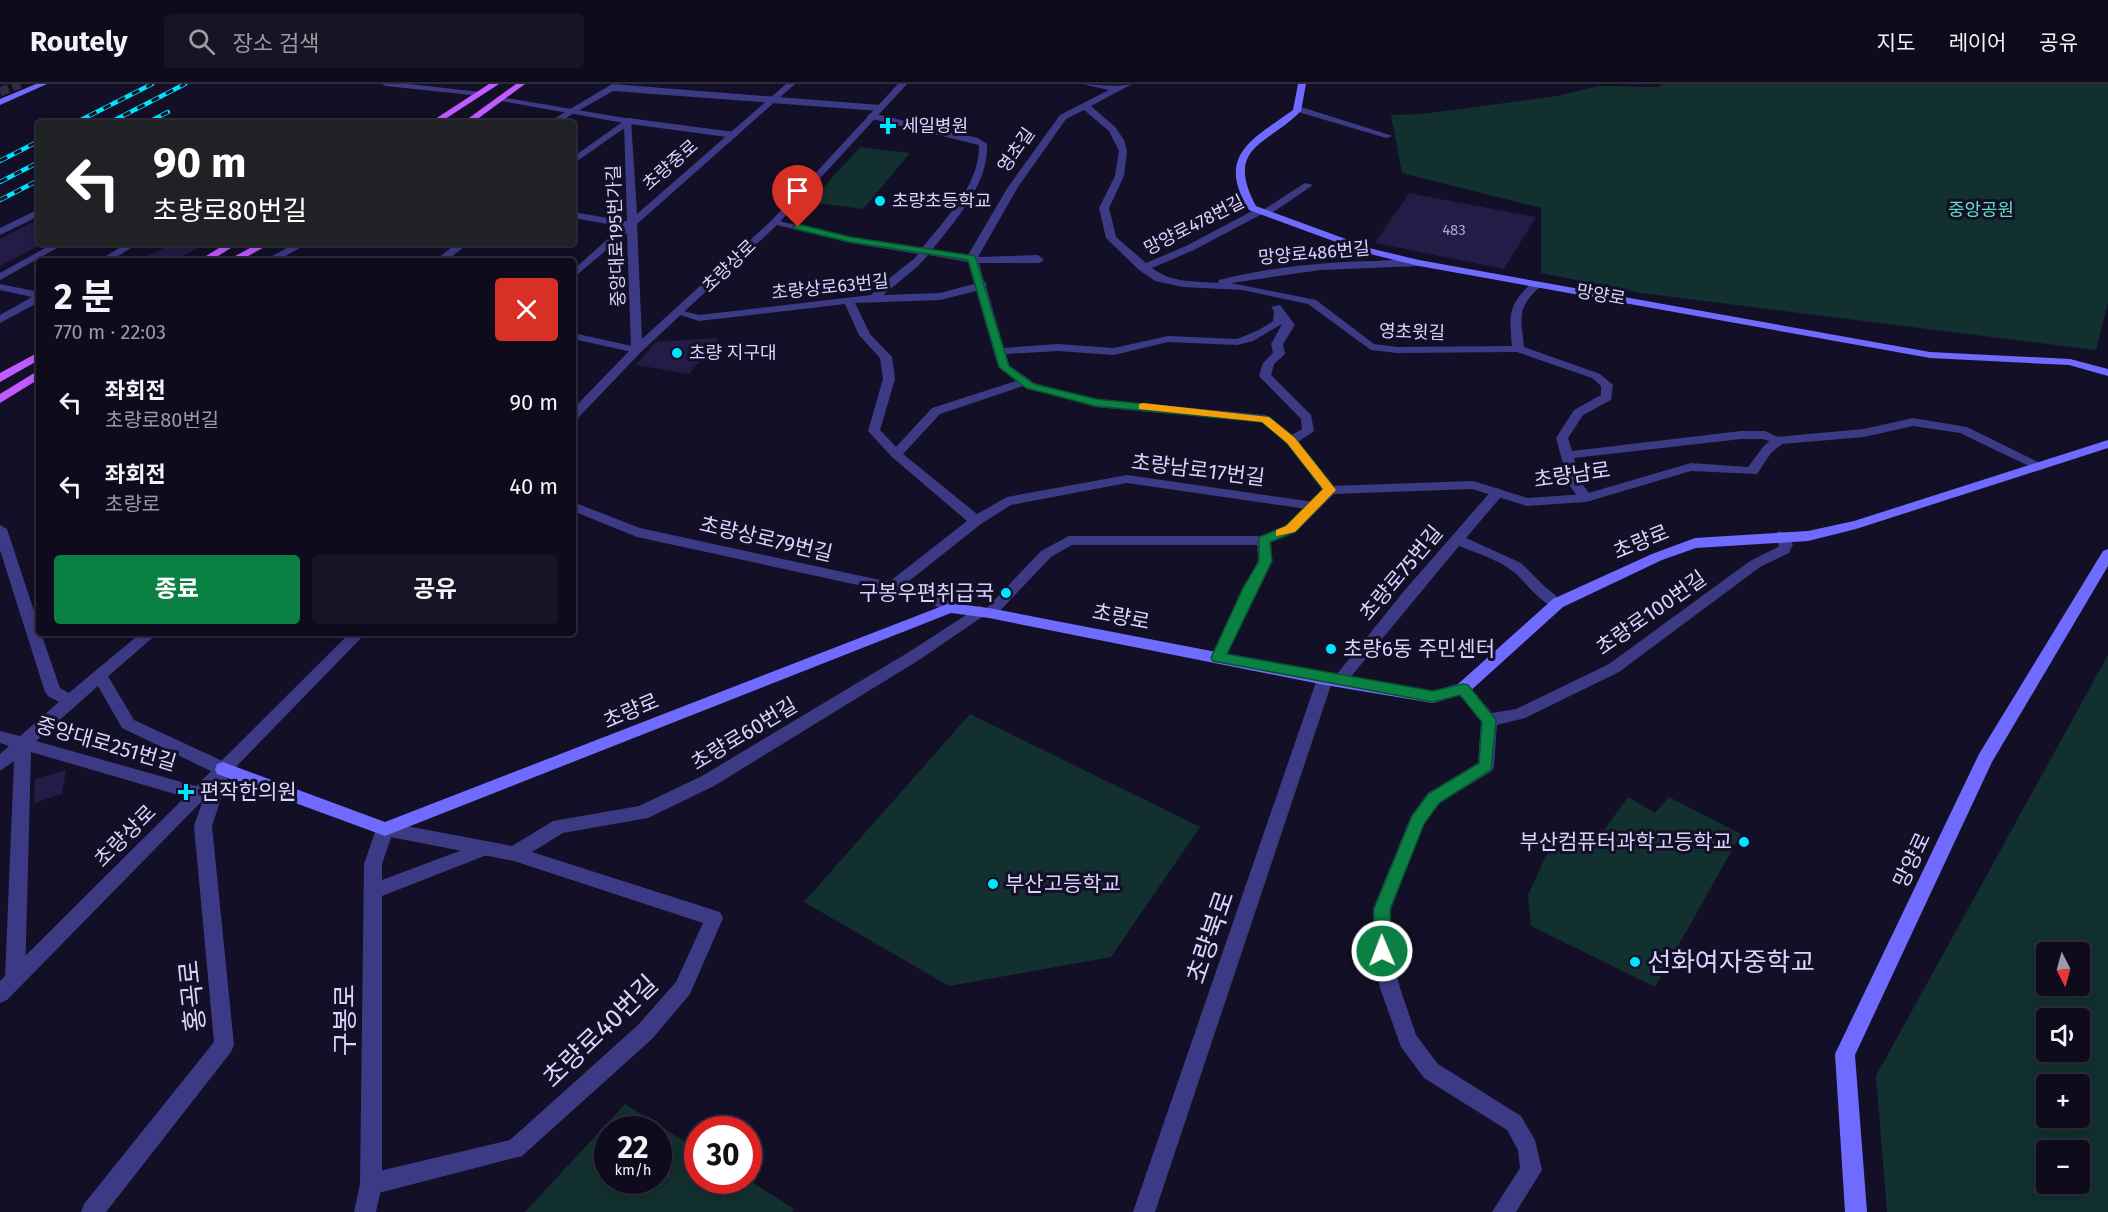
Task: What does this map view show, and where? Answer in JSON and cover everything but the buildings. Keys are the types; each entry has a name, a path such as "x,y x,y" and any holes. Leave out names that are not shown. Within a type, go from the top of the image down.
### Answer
{"main road":[{"path":"0,93 21,84"},
{"path":"0,101 28,84"},
{"path":"0,101 43,84"},
{"path":"438,120 495,84"},
{"path":"470,120 520,84"},
{"path":"1262,212 1252,208 1242,191 1240,165 1249,146 1298,109 1302,84"},
{"name":"망양로","path":"1262,212 1350,243 1419,263 1930,355 2070,362 2108,373"},
{"path":"208,258 229,246"},
{"path":"233,258 248,246"},
{"path":"235,258 261,246"},
{"path":"0,378 36,357"},
{"path":"0,399 36,378"},
{"name":"초량로","path":"385,829 950,608 985,612 1332,680 1433,697 1463,689 1558,603 1657,557 1695,543 1808,536 1856,525 2108,444"},
{"name":"망양로","path":"1856,1212 1845,1054 1985,759 2108,554"},
{"path":"223,769 385,829"}],"street":[{"path":"386,84 480,94"},
{"path":"664,92 674,84"},
{"name":"초량중로","path":"576,272 791,84"},
{"name":"초량상로","path":"576,413 638,350 774,223 903,84"},
{"path":"1086,84 1117,89"},
{"name":"영초길","path":"972,258 1042,143 1063,117 1128,84"},
{"path":"557,120 615,86 664,92 880,108"},
{"path":"500,100 571,113 734,135"},
{"name":"영초윗길","path":"1084,106 1119,136 1125,161 1117,186 1104,208 1111,238 1143,268 1159,279 1183,284 1213,284 1267,291 1312,302 1371,347 1397,350 1518,349 1596,376 1607,385 1607,397 1578,413 1562,438 1576,485 1586,498"},
{"path":"1298,109 1389,136"},
{"path":"872,116 983,144 985,151 976,182 909,271 880,290 875,298"},
{"path":"576,159 628,121"},
{"name":"중앙대로195번가길","path":"628,121 638,350"},
{"name":"망양로478번길","path":"1143,268 1190,248 1262,212 1308,185"},
{"path":"0,232 36,214"},
{"path":"576,216 631,225"},
{"path":"774,223 850,240 984,261 1038,258 1039,260"},
{"path":"1350,243 1361,253 1365,264"},
{"path":"0,277 56,246"},
{"path":"108,258 129,246"},
{"path":"274,258 298,246"},
{"path":"443,258 460,246"},
{"path":"972,258 982,284 1004,367 1025,382 1063,396 1095,403 1266,419 1291,441 1330,490 1291,529 1264,540 1069,541 1046,554 985,612"},
{"name":"망양로486번길","path":"1213,284 1262,272 1365,264 1419,263"},
{"name":"초량상로63번길","path":"679,313 699,318 849,300 956,294 982,284"},
{"path":"1518,349 1513,321 1516,307 1537,284"},
{"path":"0,288 36,295"},
{"path":"1267,291 1289,325 1277,344 1279,354 1269,363 1265,376 1307,418 1308,431 1291,441"},
{"path":"0,320 36,298"},
{"path":"849,300 865,335 886,357 889,379 874,431 896,454 976,521"},
{"path":"999,352 1040,347 1117,351 1162,339 1180,338 1221,344 1243,342 1264,333 1278,322 1279,311"},
{"path":"576,337 638,350"},
{"path":"896,454 936,411 1025,382"},
{"path":"1567,455 1741,435 1765,435 1779,440 1864,433 1913,422 1963,430 2038,465"},
{"name":"초량남로","path":"1330,490 1473,485 1527,502 1586,498 1691,467 1752,471 1767,450 1779,440"},
{"name":"초량남로17번길","path":"891,588 976,521 1007,501 1127,480 1314,506"},
{"name":"초량로75번길","path":"1332,680 1497,492"},
{"name":"초량상로79번길","path":"576,507 637,532 922,594 950,608"},
{"path":"0,529 53,692 71,701"},
{"name":"초량로100번길","path":"1489,720 1519,714 1614,668 1755,564 1784,550 1786,544 1779,536"},
{"path":"1457,539 1516,566 1539,590 1558,603"},
{"path":"1218,658 1265,561 1264,540"},
{"name":"초량로60번길","path":"514,854 559,826 642,813 708,781 985,612"},
{"path":"0,764 146,636"},
{"name":"초량상로","path":"0,994 356,636"},
{"path":"100,675 128,724 223,769"},
{"name":"초량북로","path":"1144,1212 1332,680"},
{"path":"1463,689 1489,720 1486,766 1434,798 1417,821 1382,909 1382,951 1390,988 1408,1040 1431,1071 1514,1123 1528,1147 1531,1170 1503,1212"},
{"name":"중앙대로251번길","path":"0,737 199,794"},
{"path":"15,980 24,744"},
{"name":"홍곡로","path":"92,1212 224,1045 203,826 223,769"},
{"name":"초량로40번길","path":"371,1184 515,1149 645,1032 683,988 714,918 514,854 385,829"},
{"name":"구봉로","path":"365,1212 371,1184 373,864 385,829"},
{"path":"373,891 486,848"}],"green space":[{"name":"중앙공원","path":"1663,84 2108,84 2108,303 2096,350 1641,293 1541,273 1541,208 1402,173 1391,115 1422,114 1557,96 1598,86 1658,87"},
{"path":"860,147 910,153 863,209 810,202"},
{"path":"2108,655 2108,1212 1887,1212 1876,1076"},
{"path":"970,714 1200,827 1111,957 949,986 804,902"},
{"path":"1628,797 1655,813 1669,797 1741,834 1655,987 1531,926 1528,895 1547,854 1597,840"},
{"path":"625,1104 644,1116 614,1116"},
{"path":"672,1133 684,1141 684,1194 762,1194 762,1188 794,1209 792,1212 525,1212 594,1137 594,1194 672,1194"}],"tunnel":[{"path":"0,92 20,84"}],"railway":[{"path":"81,120 152,84"},
{"path":"115,120 185,84"},
{"path":"153,120 168,112"},
{"path":"0,161 36,143"},
{"path":"0,182 36,164"},
{"path":"0,200 36,182"}],"slow traffic":[{"path":"1143,407 1266,419 1291,441 1330,490 1291,529 1280,533"}],"place":[{"name":"세일병원","path":"888,126"},
{"name":"초량초등학교","path":"880,201"},
{"name":"초량 지구대","path":"677,353"},
{"name":"구봉우편취급국","path":"1006,593"},
{"name":"초량6동 주민센터","path":"1331,649"},
{"name":"편작한의원","path":"186,792"},
{"name":"부산컴퓨터과학고등학교","path":"1744,842"},
{"name":"부산고등학교","path":"993,884"},
{"name":"선화여자중학교","path":"1635,962"}],"route":[{"path":"798,227 850,240 972,258 982,284 1004,367 1030,386 1095,403 1266,419 1291,441 1330,490 1291,529 1264,540 1265,561 1218,658 1394,692 1433,697 1463,689 1489,720 1486,766 1434,798 1417,821 1382,909 1382,951"}]}
